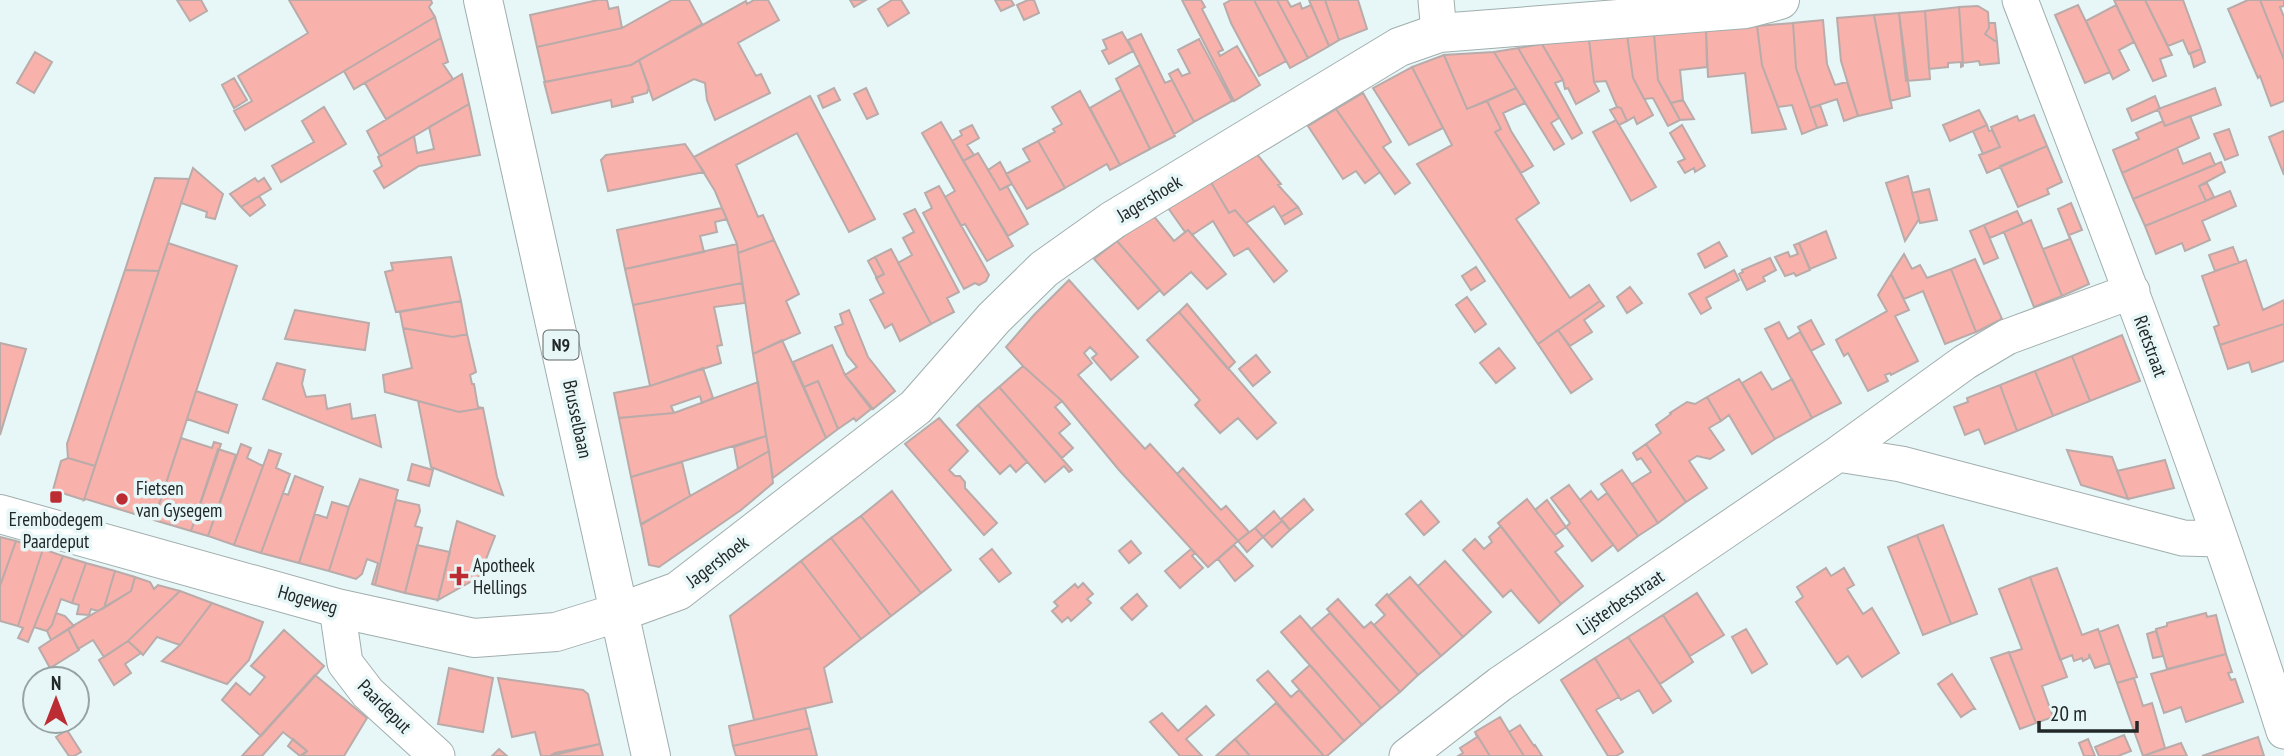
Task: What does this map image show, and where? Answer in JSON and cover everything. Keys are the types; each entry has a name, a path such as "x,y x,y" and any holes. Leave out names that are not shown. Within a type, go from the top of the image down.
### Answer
{"street":[{"name":"Brusselbaan","path":"483,0 652,756"},
{"name":"Jagershoek","path":"620,612 678,591 916,407 994,318 1053,262 1113,220 1399,47 1438,16 1746,9 1780,0"},
{"name":"Rietstraat","path":"2020,0 2132,291 2278,694 2284,731"},
{"name":"Lijsterbesstraat","path":"1407,756 1500,684 1838,454 1965,362 2007,337 2132,291"},
{"path":"1838,454 1901,464 2183,538 2220,538"},
{"name":"Hogeweg","path":"0,514 337,608 474,638 556,632 620,612"},
{"name":"Paardeput","path":"337,608 345,663 368,693 437,756"}],"building":[{"path":"177,0 201,0 207,11 190,21"},
{"path":"289,0 431,0 429,7 435,17 245,130 234,111 252,101 238,76 308,33"},
{"path":"607,0 609,9 618,7 622,28 537,47 530,15"},
{"path":"672,0 689,0 702,24 631,65 545,82 537,47 622,28"},
{"path":"754,0 768,0 779,20 738,43 756,76 761,74 770,93 715,120 707,100 705,83 694,79 653,100 639,60 746,1 747,4"},
{"path":"850,0 866,0 854,7"},
{"path":"892,0 901,0 909,13 888,26 878,9"},
{"path":"995,0 1011,0 1014,5 1001,11"},
{"path":"1034,0 1039,13 1024,20 1017,5"},
{"path":"1182,0 1201,0 1205,7 1202,9 1223,50 1218,52 1220,56 1237,46 1260,85 1234,101"},
{"path":"1231,0 1254,0 1286,61 1259,76 1224,4"},
{"path":"1254,0 1277,0 1308,58 1290,68"},
{"path":"1277,0 1287,0 1291,7 1300,3 1302,9 1311,5 1329,46 1308,58"},
{"path":"1309,0 1325,0 1339,40 1329,46"},
{"path":"1325,0 1358,0 1367,29 1339,40"},
{"path":"2114,0 2145,0 2172,55 2160,59 2166,76 2153,81"},
{"path":"2145,0 2183,0 2201,49 2189,54 2183,40 2168,46"},
{"path":"2248,0 2260,0 2284,60 2284,101 2271,106 2260,76 2258,78 2228,9"},
{"path":"2260,0 2284,0 2284,6 2280,7 2284,17 2284,60"},
{"path":"2078,5 2110,72 2085,83 2055,15"},
{"path":"2116,5 2134,42 2119,50 2129,70 2113,79 2086,21"},
{"path":"1978,6 1988,12 1989,28 1985,34 1997,41 1999,63 1963,63 1959,7"},
{"path":"1959,7 1963,66 1961,67 1961,62 1948,63 1948,67 1929,69 1925,11"},
{"path":"1925,11 1930,79 1906,81 1899,13"},
{"path":"1899,13 1910,96 1890,101 1874,15"},
{"path":"1874,15 1892,108 1858,116 1841,61 1837,18"},
{"path":"435,17 441,38 354,89 344,71"},
{"path":"1823,20 1827,64 1835,85 1847,82 1858,116 1844,121 1837,99 1810,108 1796,68 1793,23"},
{"path":"1793,23 1796,68 1817,128 1802,134 1792,105 1778,107 1762,65 1757,26"},
{"path":"1989,23 1995,23 1997,41 1985,34"},
{"path":"1757,26 1762,65 1786,129 1752,133 1745,73 1708,77 1706,29"},
{"path":"1706,30 1707,67 1680,70 1683,100 1671,103 1658,80 1654,35"},
{"path":"1122,32 1133,51 1109,64 1102,51 1107,49 1103,40"},
{"path":"1654,33 1658,80 1680,120 1668,126 1653,98 1644,99 1633,78 1627,35"},
{"path":"1141,34 1165,83 1172,80 1194,122 1174,134 1128,40"},
{"path":"1627,35 1633,78 1653,115 1637,124 1634,117 1627,121 1621,108 1617,107 1606,81 1594,82 1589,40"},
{"path":"441,38 448,62 443,64 453,79 386,119 365,83"},
{"path":"1199,39 1232,101 1194,122 1169,74 1178,69 1182,76 1190,73 1178,50"},
{"path":"1589,39 1594,82 1599,91 1576,104 1568,88 1565,89 1563,80 1542,44"},
{"path":"1542,44 1563,80 1555,83 1582,133 1572,139 1518,48"},
{"path":"1518,48 1559,118 1551,123 1564,144 1554,150 1494,52"},
{"path":"2201,49 2205,62 2194,67 2190,53"},
{"path":"35,52 52,62 34,93 17,83"},
{"path":"1494,52 1516,88 1467,109 1444,55"},
{"path":"1444,55 1467,109 1487,101 1501,129 1495,132 1539,203 1516,219 1570,298 1589,285 1600,301 1538,344 1417,164 1452,145 1412,67"},
{"path":"639,60 649,87 647,93 632,97 633,102 612,107 611,100 552,113 544,82 631,65"},
{"path":"1140,65 1175,136 1150,149 1116,79"},
{"path":"1412,67 1443,128 1409,145 1373,88"},
{"path":"462,74 469,104 380,156 367,131"},
{"path":"234,78 247,100 234,108 222,85"},
{"path":"834,88 840,100 823,108 818,96"},
{"path":"866,88 878,114 867,119 854,94"},
{"path":"1516,88 1525,103 1503,113 1533,166 1521,173 1495,132 1501,129 1487,101"},
{"path":"2215,88 2221,105 2165,126 2158,109"},
{"path":"1121,90 1150,149 1120,165 1090,108"},
{"path":"1080,91 1120,165 1110,170 1107,164 1065,188 1038,141 1055,132 1053,129 1062,124 1052,107"},
{"path":"1363,93 1391,142 1383,147 1410,183 1395,194 1336,109"},
{"path":"810,96 875,219 849,232 797,133 736,165 758,217 763,215 774,240 738,253 737,244 715,191 694,157"},
{"path":"2155,96 2160,109 2132,121 2127,109"},
{"path":"1683,100 1694,119 1680,120 1671,103"},
{"path":"469,104 480,155 419,166 384,188 374,171 382,166 378,157 414,136 417,153 434,149 429,127"},
{"path":"1820,105 1827,125 1817,128 1810,108"},
{"path":"324,107 346,144 281,182 272,166 314,142 302,121"},
{"path":"1621,108 1627,121 1619,125 1610,110"},
{"path":"1336,109 1380,172 1365,183 1356,171 1343,179 1308,126"},
{"path":"1979,110 1987,125 1950,141 1943,125"},
{"path":"2034,115 2047,146 1987,173 1979,155 2000,147 1991,127 2017,116 2019,121"},
{"path":"2190,116 2199,138 2122,173 2113,150 2139,139 2136,133 2163,121 2165,126"},
{"path":"1616,120 1656,187 1631,201 1593,132"},
{"path":"941,122 1013,246 987,261 965,224 961,226 945,197 955,191 922,133"},
{"path":"972,125 979,138 967,145 974,155 963,161 952,141 962,135 960,131"},
{"path":"1682,125 1705,166 1695,172 1694,168 1685,173 1678,162 1685,159 1670,133"},
{"path":"1987,125 2000,147 1983,154 1973,131"},
{"path":"2229,129 2238,155 2225,160 2214,134"},
{"path":"2283,131 2284,133 2284,175 2269,137"},
{"path":"1038,141 1065,188 1027,209 1006,174 1030,161 1023,149"},
{"path":"685,144 704,172 608,191 601,160 606,155"},
{"path":"2047,146 2062,182 2047,189 2049,194 2018,207 2000,166"},
{"path":"2177,148 2183,164 2210,153 2215,165 2133,199 2122,173"},
{"path":"978,153 1000,190 1007,186 1028,224 1008,236 963,161"},
{"path":"1256,153 1281,184 1278,185 1298,207 1281,217 1274,206 1246,223 1235,210 1229,213 1209,179"},
{"path":"1000,162 1012,184 1000,190 988,170"},
{"path":"2221,162 2225,172 2199,186 2206,201 2145,226 2133,199"},
{"path":"193,168 223,194 215,219 206,217 207,212 181,203"},
{"path":"1908,176 1919,219 1905,241 1886,183"},
{"path":"155,178 189,179 159,271 125,270"},
{"path":"255,178 258,182 264,178 271,189 241,207 230,194"},
{"path":"1209,179 1229,213 1235,210 1287,271 1274,282 1248,248 1234,256 1213,221 1192,235 1188,230 1185,232 1166,205"},
{"path":"2207,183 2214,197 2206,201 2199,186"},
{"path":"939,186 989,275 986,281 979,285 975,283 964,289 923,213 932,208 925,193"},
{"path":"1929,189 1937,220 1920,223 1912,193"},
{"path":"2230,191 2236,206 2202,221 2210,240 2185,251 2182,243 2156,254 2145,226"},
{"path":"259,196 265,205 250,216 241,207"},
{"path":"2071,203 2082,230 2069,235 2089,284 2062,296 2043,249 2070,239 2058,209"},
{"path":"1298,207 1302,214 1285,224 1281,217"},
{"path":"722,208 727,219 715,222 717,232 700,236 704,252 625,269 617,230"},
{"path":"915,209 959,292 947,298 954,312 931,324 898,263 912,255 903,238 914,232 904,214"},
{"path":"2017,211 2023,224 1990,238 1984,225"},
{"path":"1152,214 1174,241 1188,230 1226,274 1207,289 1191,272 1164,295 1117,241"},
{"path":"2031,220 2062,296 2034,307 2004,232"},
{"path":"1984,225 1998,258 1984,264 1970,231"},
{"path":"1826,231 1836,258 1810,269 1799,243"},
{"path":"774,240 799,294 786,301 800,333 753,354 738,253"},
{"path":"1117,241 1160,290 1138,309 1094,259"},
{"path":"1719,242 1727,256 1705,268 1698,254"},
{"path":"168,243 237,266 154,520 84,500"},
{"path":"1799,243 1810,270 1796,276 1794,273 1785,276 1775,257 1788,252 1790,257 1798,254 1794,245"},
{"path":"737,244 742,283 633,305 625,269"},
{"path":"2233,247 2239,263 2215,271 2209,255"},
{"path":"891,249 931,324 900,341 892,324 885,328 870,300 884,293 876,278 884,274 875,257"},
{"path":"1904,254 1912,269 1920,265 1927,278 1951,269 1976,332 1945,344 1923,291 1904,299 1891,274"},
{"path":"451,257 461,301 396,312 385,272 393,270 391,263"},
{"path":"875,257 884,274 877,278 868,261"},
{"path":"1770,258 1776,270 1763,277 1765,281 1747,290 1739,274 1742,270"},
{"path":"1975,259 2002,319 1976,332 1951,269"},
{"path":"2246,260 2263,310 2284,300 2284,324 2220,345 2214,327 2219,325 2202,276"},
{"path":"1476,267 1485,281 1471,290 1462,276"},
{"path":"125,270 159,271 95,466 68,458 67,444"},
{"path":"1734,270 1739,280 1706,298 1711,308 1701,314 1689,294"},
{"path":"1891,274 1909,310 1895,316 1918,361 1891,375 1885,375 1888,381 1868,391 1848,353 1844,356 1836,340 1887,311 1878,295"},
{"path":"1069,280 1138,357 1111,380 1092,358 1097,354 1090,347 1084,353 1092,363 1078,375 1145,449 1150,444 1238,541 1208,567 1119,470 1062,401 1006,347"},
{"path":"742,283 745,303 714,307 722,345 717,346 721,363 650,386 633,305"},
{"path":"1630,287 1642,303 1627,313 1617,297"},
{"path":"1467,297 1486,324 1475,332 1456,305"},
{"path":"461,301 467,334 453,337 403,328 400,312"},
{"path":"1600,301 1604,306 1584,320 1592,332 1570,346 1558,330"},
{"path":"1187,304 1235,362 1228,369 1179,312"},
{"path":"295,310 369,323 365,350 285,339"},
{"path":"849,310 868,357 895,391 873,409 845,375 857,367 847,355 835,327 843,324 840,314"},
{"path":"1179,312 1276,423 1257,439 1238,418 1220,433 1195,405 1200,400 1147,340"},
{"path":"1811,320 1824,344 1811,351 1798,327"},
{"path":"1779,322 1788,339 1800,332 1841,403 1812,418 1765,329"},
{"path":"2284,324 2284,361 2252,372 2249,362 2228,369 2220,345"},
{"path":"403,328 453,337 467,334 476,372 470,375 478,407 483,408 459,412 385,392 383,375 412,368"},
{"path":"1558,330 1592,379 1571,393 1538,344"},
{"path":"2122,335 2140,381 2090,401 2072,356"},
{"path":"782,340 826,438 773,478 753,354"},
{"path":"0,343 26,349 0,435"},
{"path":"832,345 845,375 871,409 856,421 854,418 838,429 818,381 804,387 793,362"},
{"path":"1499,348 1515,368 1496,383 1480,363"},
{"path":"1256,355 1270,372 1253,386 1239,369"},
{"path":"2072,356 2090,401 2053,416 2035,371"},
{"path":"277,363 305,370 302,384 306,397 325,395 327,409 350,404 352,419 375,415 381,447 263,399"},
{"path":"1023,366 1062,401 1055,407 1070,424 1059,433 1073,448 1062,458 999,387"},
{"path":"703,368 713,398 702,403 700,396 671,406 674,413 619,418 614,393 650,386"},
{"path":"2035,371 2053,416 2017,431 2000,385"},
{"path":"1761,372 1772,390 1792,379 1812,418 1775,439 1742,383"},
{"path":"1739,379 1775,439 1752,454 1729,415 1721,421 1707,397"},
{"path":"818,381 838,429 826,438 804,387"},
{"path":"758,382 766,436 631,477 619,418 674,413"},
{"path":"2000,385 2017,431 1985,444 1979,429 1965,435 1954,407 1968,402 1967,398"},
{"path":"999,387 1072,470 1069,472 1064,466 1045,482 978,405"},
{"path":"196,391 237,405 228,433 187,419"},
{"path":"1707,397 1721,421 1709,428 1724,450 1710,459 1697,456 1689,461 1707,488 1686,502 1646,444 1661,433 1656,425 1670,413 1687,402 1695,404"},
{"path":"418,401 459,412 483,408 503,495 431,467"},
{"path":"978,405 1027,462 1016,472 1010,465 1000,474 957,425"},
{"path":"939,418 968,451 949,470 955,476 960,476 965,482 965,488 997,523 984,535 905,444"},
{"path":"766,436 769,451 738,469 734,447"},
{"path":"181,438 212,448 214,442 221,444 191,531 154,520"},
{"path":"241,444 251,448 247,458 263,466 234,545 208,536"},
{"path":"1646,444 1686,502 1658,523 1632,484 1651,472 1641,458 1637,460 1633,453"},
{"path":"218,449 236,455 208,536 191,531"},
{"path":"269,450 281,454 276,468 290,474 261,553 234,545"},
{"path":"2067,450 2112,457 2128,499 2081,485"},
{"path":"769,451 773,483 741,510 659,567 649,565 641,524"},
{"path":"68,458 95,466 84,500 53,490 61,461"},
{"path":"2165,460 2174,488 2128,499 2117,471"},
{"path":"682,462 690,496 641,525 631,477"},
{"path":"412,464 433,470 429,486 408,480"},
{"path":"1183,468 1221,510 1226,506 1249,532 1238,541 1177,474"},
{"path":"1622,470 1658,523 1638,536 1601,484"},
{"path":"295,476 323,487 299,563 261,553 283,493 288,495"},
{"path":"360,479 398,490 375,585 372,584 378,563 367,559 362,574 356,579 329,571"},
{"path":"1569,485 1613,545 1592,561 1566,527 1570,523 1551,498"},
{"path":"892,491 951,570 921,593 861,516"},
{"path":"1591,491 1598,500 1607,493 1638,536 1618,551 1580,500"},
{"path":"1304,499 1313,510 1290,530 1281,519"},
{"path":"1527,499 1563,546 1555,552 1583,586 1561,604 1498,523"},
{"path":"396,500 419,505 420,511 415,526 422,528 405,593 375,585"},
{"path":"1547,500 1566,527 1555,535 1535,510"},
{"path":"1421,501 1439,522 1424,535 1406,514"},
{"path":"332,502 349,507 329,571 299,563 315,514 327,518"},
{"path":"1274,511 1282,521 1263,537 1255,528"},
{"path":"861,516 921,593 891,616 831,538"},
{"path":"457,521 495,536 479,577 438,600"},
{"path":"1282,521 1290,530 1272,547 1263,537"},
{"path":"1943,525 1977,614 1951,624 1917,535"},
{"path":"1501,526 1561,604 1539,623 1511,590 1503,597 1463,550 1475,539 1484,549 1492,542 1489,537"},
{"path":"1255,528 1263,537 1247,552 1238,541"},
{"path":"1917,535 1951,624 1923,635 1888,547"},
{"path":"0,537 16,541 0,586"},
{"path":"831,538 891,616 861,639 801,561"},
{"path":"16,541 43,549 18,626 0,621 0,586"},
{"path":"1131,541 1141,553 1129,563 1119,551"},
{"path":"417,545 450,552 438,600 405,593"},
{"path":"1234,545 1253,566 1235,581 1218,559"},
{"path":"43,549 63,556 28,642 18,638 23,628 18,626"},
{"path":"992,549 1011,573 999,582 980,559"},
{"path":"1191,549 1195,553 1192,556 1203,568 1180,588 1165,571"},
{"path":"63,556 86,563 72,603 61,599 52,625 47,631 34,627"},
{"path":"801,561 861,639 824,668 832,702 754,720 730,616"},
{"path":"1445,561 1491,612 1463,637 1418,586"},
{"path":"86,563 115,571 104,608 98,611 91,609 89,615 77,614 79,605 72,603"},
{"path":"1826,568 1831,576 1844,568 1854,585 1847,589 1863,614 1872,608 1899,653 1862,677 1848,656 1837,664 1796,602 1803,597 1797,587"},
{"path":"2057,568 2082,635 2098,629 2110,663 2095,668 2089,654 2089,658 2083,661 2082,658 2074,661 2072,655 2060,660 2030,577"},
{"path":"115,571 135,577 131,591 104,608"},
{"path":"135,577 150,582 154,589 158,585 180,591 128,641 104,657 93,640 78,649 68,629 131,591"},
{"path":"1410,577 1463,637 1441,656 1388,596"},
{"path":"2030,577 2067,677 2042,686 2053,717 2036,723 2009,653 2022,649 1999,589"},
{"path":"1083,583 1093,594 1087,599 1091,603 1071,621 1068,617 1062,622 1052,611 1058,606 1054,602 1075,584 1078,588"},
{"path":"180,591 212,603 180,645 157,637 143,655 128,641"},
{"path":"1697,593 1724,635 1690,656 1663,615"},
{"path":"1137,594 1147,606 1132,620 1121,608"},
{"path":"1387,594 1441,656 1418,675 1374,625 1385,615 1376,605"},
{"path":"1338,599 1364,628 1371,622 1418,675 1400,692 1327,609"},
{"path":"212,603 263,622 249,660 227,684 162,661 180,645"},
{"path":"56,613 65,616 74,626 51,640 47,631"},
{"path":"1330,613 1400,692 1381,708 1311,629"},
{"path":"2206,613 2207,617 2216,615 2226,654 2167,669 2156,629 2167,626 2167,623"},
{"path":"1663,615 1693,662 1660,684 1628,637"},
{"path":"1300,616 1381,708 1362,725 1281,632"},
{"path":"2118,625 2137,677 2117,683 2099,632"},
{"path":"68,629 79,650 55,665 48,665 39,648"},
{"path":"1746,629 1767,664 1752,673 1732,637"},
{"path":"284,630 324,666 261,736 222,700 236,683 250,695 265,677 251,666"},
{"path":"2156,631 2163,656 2153,658 2147,634"},
{"path":"1628,637 1671,701 1653,713 1639,690 1621,700 1595,658"},
{"path":"128,641 141,653 125,664 131,673 114,685 99,660"},
{"path":"2009,652 2036,723 2020,729 1991,658"},
{"path":"2226,654 2232,672 2228,673 2231,680 2235,679 2243,702 2186,722 2181,707 2164,713 2151,674"},
{"path":"1595,658 1619,697 1596,710 1623,752 1616,756 1608,756 1561,680"},
{"path":"1310,665 1362,725 1344,741 1292,681"},
{"path":"449,668 493,678 483,732 438,724"},
{"path":"1268,671 1291,697 1299,690 1344,741 1327,756 1324,756 1257,680"},
{"path":"1952,674 1975,709 1961,717 1938,684"},
{"path":"315,675 367,718 344,756 302,756 307,751 283,732 262,756 242,756"},
{"path":"498,678 583,690 588,694 600,744 541,756 535,732 512,737"},
{"path":"2134,678 2143,706 2152,703 2165,748 2143,756 2117,683"},
{"path":"1276,703 1324,756 1250,756 1235,739"},
{"path":"1206,706 1214,715 1186,739 1202,756 1180,756 1150,722 1162,713 1178,731"},
{"path":"805,708 810,728 733,746 729,726"},
{"path":"1500,717 1524,756 1490,756 1475,732"},
{"path":"1520,725 1542,756 1524,756 1509,732"},
{"path":"810,728 817,756 736,756 733,746"},
{"path":"1475,732 1490,756 1458,756 1463,753 1460,748 1477,737"},
{"path":"70,735 81,752 69,756 56,737"},
{"path":"2124,735 2131,751 2118,756 2099,756 2095,747"},
{"path":"2258,737 2264,756 2202,756"},
{"path":"293,739 307,751 300,756 288,746"},
{"path":"1235,739 1250,756 1216,756"},
{"path":"2088,739 2095,756 2084,756 2079,743"},
{"path":"2181,743 2187,756 2143,756"},
{"path":"600,744 603,756 550,756 555,753"},
{"path":"499,749 507,756 492,756"}],"place":[{"name":"Erembodegem Paardeput","path":"56,497"},
{"name":"Fietsen van Gysegem","path":"122,499"},
{"name":"Apotheek Hellings","path":"459,576"}]}
